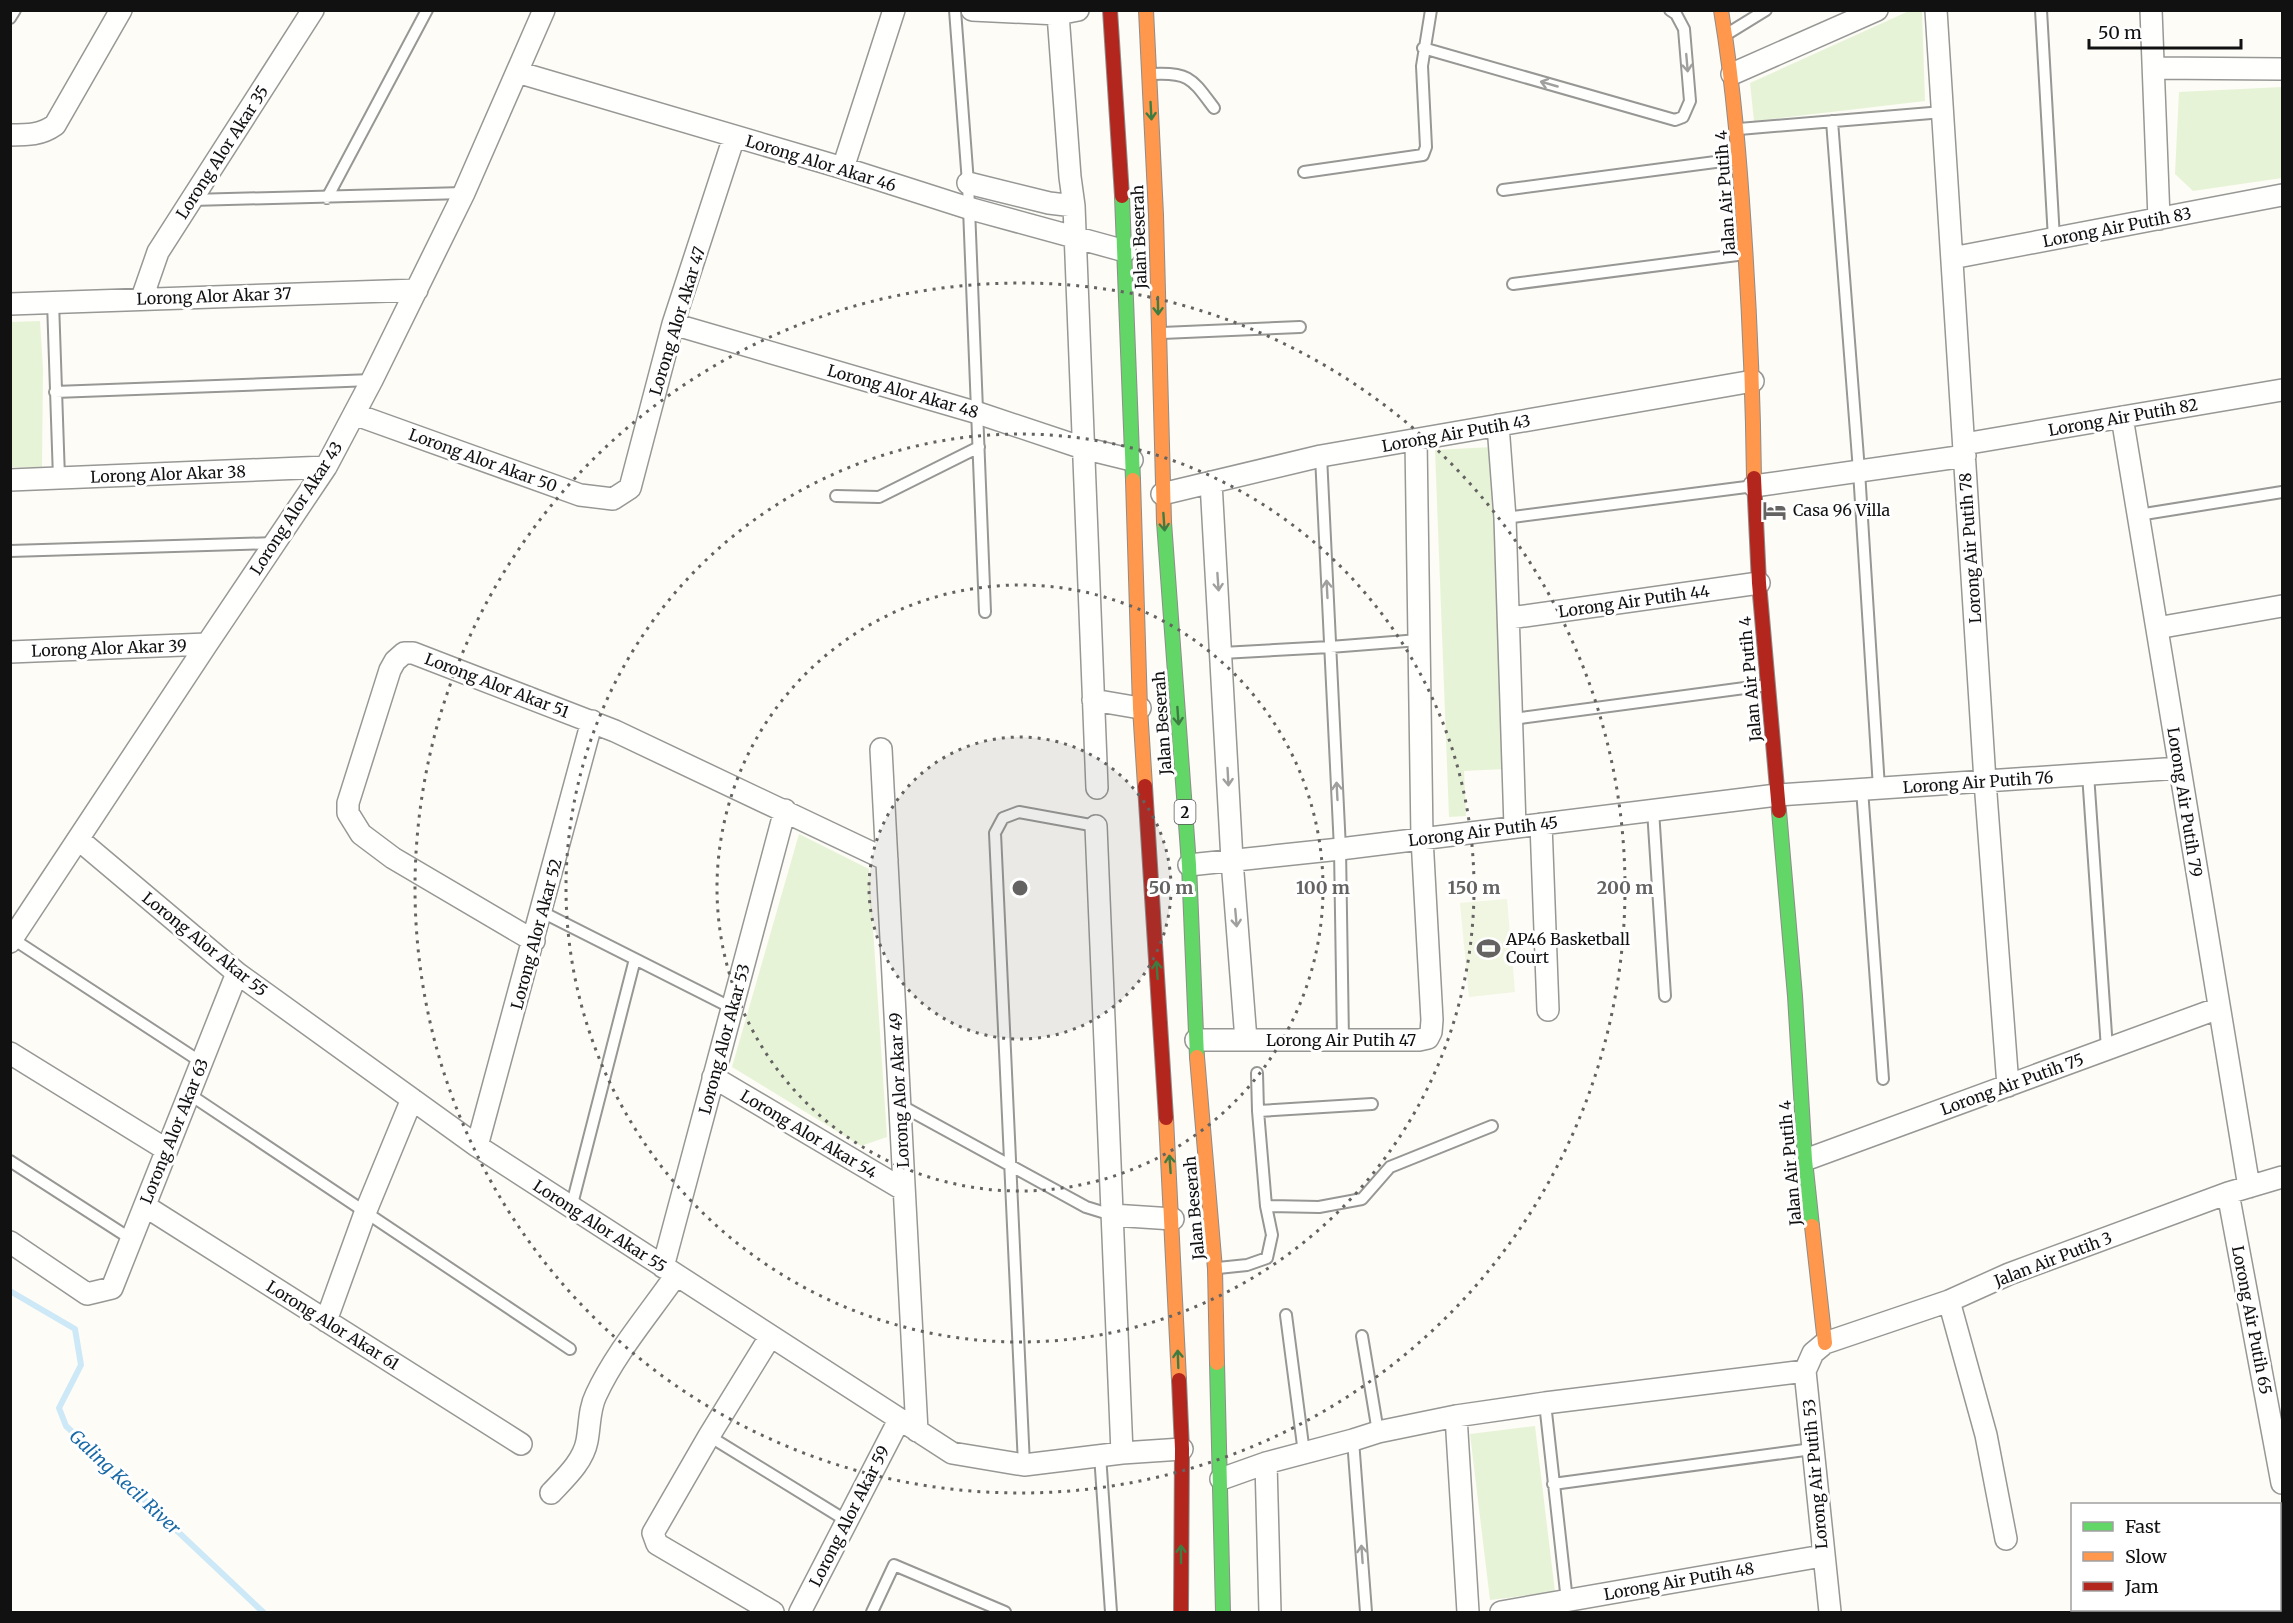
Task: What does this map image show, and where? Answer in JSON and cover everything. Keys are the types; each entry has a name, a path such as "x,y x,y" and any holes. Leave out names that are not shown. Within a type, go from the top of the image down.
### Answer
{"main road":[{"name":"Jalan Beserah","path":"1110,10 1125,251 1140,708 1173,1219 1182,1449 1181,1612"},
{"name":"Jalan Beserah","path":"1146,10 1156,215 1162,494 1189,865 1196,1040 1215,1269 1223,1612"},
{"name":"Jalan Air Putih 4","path":"1722,18 1732,74 1738,129 1753,381 1754,486 1759,584 1795,996 1804,1160 1825,1343"}],"street":[{"path":"10,135 45,132 55,125 121,10"},
{"name":"Lorong Alor Akar 35","path":"142,298 158,252 313,10"},
{"name":"Lorong Alor Akar 43","path":"12,941 18,917 78,839 326,467 372,380 464,192 544,10"},
{"path":"843,168 894,10"},
{"path":"972,10 1068,12 1070,177 1076,237 1097,788"},
{"path":"1732,74 1877,10"},
{"name":"Lorong Air Putih 78","path":"1936,10 1985,781 2008,1086"},
{"path":"2151,10 2159,219"},
{"path":"2155,68 2283,69"},
{"name":"Lorong Alor Akar 46","path":"517,72 843,168 968,208 1125,251"},
{"name":"Lorong Alor Akar 47","path":"613,499 630,488 673,324 734,137"},
{"path":"968,183 1049,203 1074,206"},
{"name":"Lorong Air Putih 83","path":"1952,258 2283,195"},
{"name":"Lorong Alor Akar 37","path":"10,304 417,290"},
{"name":"Lorong Alor Akar 48","path":"673,324 978,413 1083,448 1131,460"},
{"name":"Lorong Air Putih 43","path":"1162,494 1320,456 1753,381"},
{"name":"Lorong Air Putih 82","path":"1754,486 1859,471 2122,417 2283,390"},
{"name":"Lorong Alor Akar 50","path":"354,414 580,495 613,499"},
{"name":"Lorong Air Putih 79","path":"2122,417 2249,1187"},
{"path":"1498,425 1506,518 1515,827"},
{"path":"1416,440 1422,838"},
{"name":"Lorong Alor Akar 38","path":"10,480 326,467"},
{"path":"1211,482 1232,860 1246,1040"},
{"name":"Lorong Air Putih 44","path":"1510,618 1759,584"},
{"path":"2157,627 2283,606"},
{"name":"Lorong Alor Akar 39","path":"10,652 207,644"},
{"name":"Lorong Alor Akar 51","path":"534,941 393,858 361,834 348,813 348,803 390,670 395,661 404,653 413,653 592,721 887,860"},
{"path":"1093,700 1140,708"},
{"name":"Lorong Alor Akar 52","path":"477,1146 592,721"},
{"name":"Lorong Alor Akar 49","path":"881,749 917,1431"},
{"name":"Lorong Air Putih 76","path":"1777,795 2180,768"},
{"name":"Lorong Air Putih 45","path":"1189,865 1340,849 1777,795"},
{"name":"Lorong Alor Akar 53","path":"669,1271 713,1077 785,810"},
{"path":"1541,824 1548,1010"},
{"path":"1096,826 1122,1453"},
{"name":"Lorong Air Putih 47","path":"1196,1040 1419,1040 1428,1038 1432,1020 1422,838"},
{"name":"Lorong Alor Akar 55","path":"78,839 237,973 477,1146 952,1453 1024,1465 1100,1455 1182,1449"},
{"name":"Lorong Alor Akar 63","path":"10,1242 87,1294 112,1288 237,973"},
{"name":"Lorong Air Putih 75","path":"1804,1160 2219,1008"},
{"path":"10,1053 166,1150"},
{"name":"Lorong Alor Akar 54","path":"713,1077 904,1190"},
{"path":"326,1321 365,1213 412,1099"},
{"name":"Jalan Air Putih 3","path":"1825,1343 1949,1301 2009,1274 2228,1193 2283,1177"},
{"name":"Lorong Air Putih 65","path":"2228,1193 2283,1483"},
{"name":"Lorong Alor Akar 61","path":"145,1206 521,1444"},
{"path":"1112,1215 1173,1219"},
{"path":"551,1493 572,1470 582,1453 587,1442 595,1397 669,1271"},
{"path":"1949,1301 1986,1435 2006,1539"},
{"path":"770,1337 653,1533 657,1544 773,1612"},
{"path":"1221,1479 1266,1463 1378,1432 1456,1416 1805,1371 1813,1353 1825,1343"},
{"name":"Lorong Air Putih 53","path":"1805,1371 1822,1556 1830,1612"},
{"path":"1456,1416 1468,1612"},
{"name":"Lorong Alor Akar 59","path":"800,1612 899,1420"},
{"path":"1266,1463 1270,1612"},
{"name":"Lorong Air Putih 48","path":"1501,1612 1822,1556"}],"lane":[{"path":"10,18 15,10"},
{"path":"327,198 428,10"},
{"path":"955,10 968,183 985,612"},
{"path":"1304,172 1422,155 1426,147 1423,48 1431,10"},
{"path":"1423,48 1675,120 1683,117 1690,101 1684,29 1677,14 1670,10"},
{"path":"1722,18 1766,10"},
{"path":"2041,10 2054,239"},
{"path":"1149,74 1175,73 1194,82 1214,108"},
{"path":"1738,129 1943,112"},
{"path":"1832,121 1859,471 1883,1079"},
{"path":"1503,189 1740,159"},
{"path":"191,200 327,198 464,192"},
{"path":"1513,284 1746,254"},
{"path":"53,302 59,478"},
{"path":"1158,333 1300,327"},
{"path":"55,392 372,380"},
{"path":"836,496 879,497 980,447"},
{"path":"1320,456 1340,849 1343,1040"},
{"path":"1506,518 1754,486"},
{"path":"2138,515 2283,492"},
{"path":"10,551 275,543"},
{"path":"1222,653 1419,640"},
{"path":"1513,719 1767,685"},
{"path":"2088,774 2107,1049"},
{"path":"1653,810 1665,996"},
{"path":"1024,1465 995,833 1003,818 1019,813 1096,826"},
{"path":"542,912 732,1008"},
{"path":"12,941 201,1062"},
{"path":"571,1208 635,959"},
{"path":"1215,1269 1247,1265 1267,1258 1272,1235 1266,1206 1257,1073"},
{"path":"189,1094 570,1349"},
{"path":"1258,1111 1372,1104"},
{"path":"900,1105 1086,1207 1112,1215"},
{"path":"1266,1206 1319,1207 1362,1199 1390,1167 1492,1126"},
{"path":"10,1161 131,1239"},
{"path":"1286,1316 1304,1453"},
{"path":"1362,1336 1378,1432"},
{"path":"1545,1403 1567,1601"},
{"path":"709,1436 847,1521"},
{"path":"1353,1440 1366,1612"},
{"path":"1553,1484 1812,1449"},
{"path":"1100,1455 1111,1612"},
{"path":"872,1612 894,1564 1005,1612"}],"green space":[{"path":"1909,11 1922,11 1925,101 1754,121 1750,83"},
{"path":"2282,87 2282,178 2193,191 2175,174 2179,92"},
{"path":"40,321 43,369 42,467 11,467 11,322"},
{"path":"1492,447 1505,769 1464,771 1466,816 1449,817 1435,450"},
{"path":"799,834 869,869 887,1137 861,1146 732,1067"},
{"name":"AP46 Basketball Court","path":"1507,899 1515,992 1469,997 1460,903"},
{"path":"1535,1426 1555,1592 1490,1600 1470,1434"},
{"path":"2281,1603 2282,1612 2081,1612 2281,1611"}],"waterway":[{"name":"Galing Kecil River","path":"10,1291 75,1329 81,1365 59,1408 66,1426 263,1612"}],"traffic: fast":[{"path":"1122,196 1133,480"},
{"path":"1164,522 1189,865 1197,1057"},
{"path":"1779,811 1812,1226"},
{"path":"1217,1363 1223,1612"}],"traffic: slow":[{"path":"1146,10 1156,215 1164,522"},
{"path":"1721,10 1739,157 1751,362 1754,478"},
{"path":"1133,480 1140,708 1145,786"},
{"path":"1197,1057 1215,1269 1217,1363"},
{"path":"1166,1118 1179,1380"},
{"path":"1812,1226 1825,1343"}],"traffic: jam":[{"path":"1110,10 1122,196"},
{"path":"1754,478 1759,583 1779,811"},
{"path":"1145,786 1166,1118"},
{"path":"1179,1380 1182,1449 1181,1612"}],"place":[{"name":"Casa 96 Villa","path":"1775,510"},
{"name":"AP46 Basketball Court","path":"1488,948"}]}
